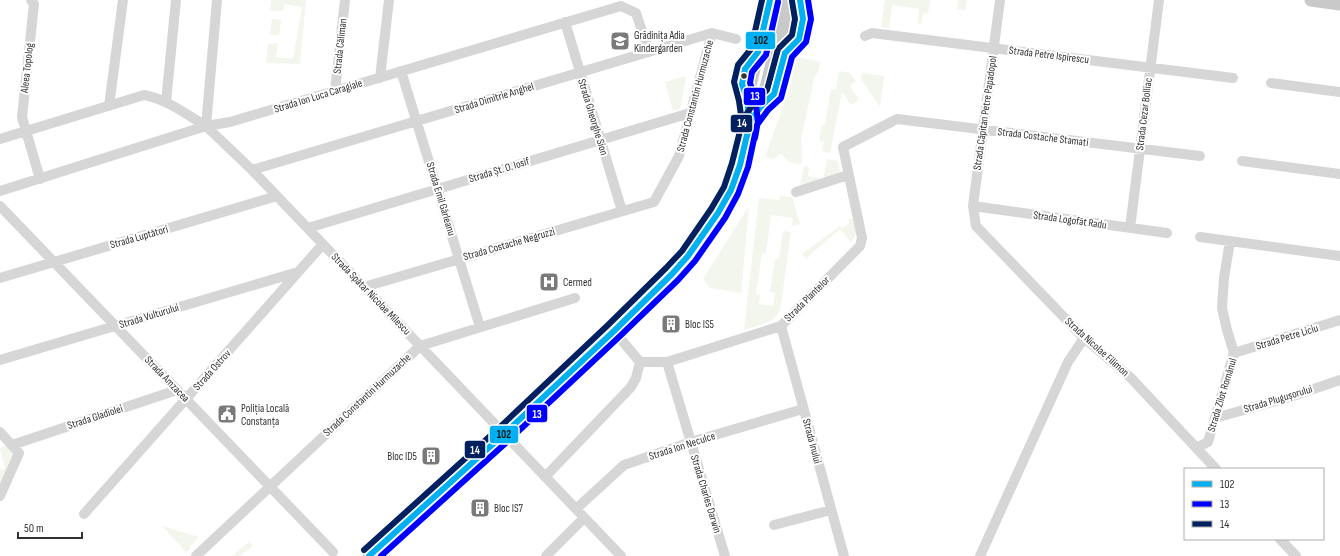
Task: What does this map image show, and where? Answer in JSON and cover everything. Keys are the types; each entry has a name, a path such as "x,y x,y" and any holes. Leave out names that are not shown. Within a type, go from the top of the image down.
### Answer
{"main road":[{"path":"370,556 614,332 672,274 708,230 730,190 740,165 750,122 747,99 770,0"},
{"path":"762,105 787,0"},
{"path":"750,122 762,105 774,94 799,0"},
{"path":"1311,0 1340,4"}],"street":[{"path":"110,106 122,0"},
{"path":"166,102 176,0"},
{"path":"0,139 144,96 155,97 166,102 206,126 217,0"},
{"name":"Strada Căliman","path":"335,91 345,0"},
{"path":"380,78 389,0"},
{"name":"Strada Căpitan Petre Papadopol","path":"976,226 973,206 1000,0"},
{"name":"Strada Cezar Bolliac","path":"1130,228 1159,0"},
{"name":"Aleea Topolog","path":"33,2 22,117 40,179"},
{"name":"Strada Ion Luca Caragiale","path":"0,191 206,126 230,122 622,6 636,13 649,52"},
{"name":"Strada Gheorghe Sion","path":"565,22 622,211"},
{"path":"712,33 736,39"},
{"name":"Strada Dimitrie Anghel","path":"252,170 712,33"},
{"name":"Strada Constantin Hurmuzache","path":"654,202 679,156 712,33"},
{"name":"Strada Petre Ispirescu","path":"865,36 872,33 1234,78"},
{"name":"Strada Emil Gârleanu","path":"401,71 480,327"},
{"path":"1271,83 1340,92"},
{"name":"Strada Șt. O. Iosif","path":"308,228 690,113"},
{"name":"Strada Costache Stamati","path":"842,147 897,118 1200,156"},
{"name":"Strada Spătar Nicolae Milescu","path":"206,126 252,170 308,228 621,556"},
{"name":"Strada Plantelor","path":"640,362 667,362 781,326 860,246 862,238 842,147"},
{"path":"1242,161 1340,174"},
{"path":"796,192 848,175"},
{"name":"Strada Luptători","path":"0,278 277,196"},
{"name":"Strada Costache Negruzzi","path":"364,287 654,202"},
{"name":"Strada Amzacea","path":"0,206 55,261 333,552"},
{"name":"Strada Logofăt Radu","path":"973,206 1167,233"},
{"name":"Strada Nicolae Filimon","path":"976,226 1084,338 1131,378 1215,468"},
{"path":"1200,237 1340,256"},
{"name":"Strada Zilot Românul","path":"1196,448 1208,442 1234,353 1222,308 1224,278 1230,241"},
{"name":"Strada Ostrov","path":"84,514 323,244"},
{"name":"Strada Vulturului","path":"0,360 298,272"},
{"name":"Strada Constantin Hurmuzache","path":"196,556 420,346 575,298"},
{"name":"Strada Petre Liciu","path":"1234,353 1340,320"},
{"name":"Strada Inului","path":"781,326 844,556"},
{"path":"545,477 631,387 636,378 640,362 614,332"},
{"path":"980,556 1068,362 1084,338"},
{"name":"Strada Charles Darwin","path":"667,362 725,556"},
{"name":"Strada Plugușorului","path":"1215,418 1290,397 1340,380"},
{"name":"Strada Gladiolei","path":"12,445 177,390"},
{"name":"Strada Ion Neculce","path":"576,509 624,465 691,442 804,409"},
{"path":"0,432 19,453 0,496"},
{"path":"774,525 831,510"},
{"path":"546,556 584,518"},
{"path":"1281,540 1296,556"}],"shaded area":[{"path":"271,0 306,0 300,64 266,63 268,44 278,43 276,57 293,59 302,7 284,4 283,11 270,11"},
{"path":"885,0 930,0 928,14 923,13 921,24 918,23 919,9 892,5 889,28 881,27"},
{"path":"958,0 967,0 965,10 957,9"},
{"path":"272,19 281,20 279,35 270,35"},
{"path":"797,57 820,62 818,72 814,78 801,140 801,165 787,161 783,155 780,154 773,159 765,157 790,87"},
{"path":"839,71 850,73 856,81 850,86 859,100 851,105 842,92 830,153 822,151 824,142 819,141 822,125 825,125 831,89 836,90"},
{"path":"862,73 884,76 880,107 861,79"},
{"path":"686,76 680,109 673,111 665,82"},
{"path":"827,159 838,161 840,173 823,178"},
{"path":"804,166 809,167 808,176 821,179 800,185"},
{"path":"780,196 792,197 800,224 792,226 793,218 771,215 766,254 762,253 756,294 760,295 759,304 773,306 775,293 770,292 775,259 779,259 783,231 791,232 780,311 769,322 744,330 759,198 779,200"},
{"path":"749,206 741,293 710,288 703,279"},
{"path":"852,218 856,234 851,242 840,229 806,259 802,254 840,226 842,228 850,223 848,220"},
{"path":"8,444 15,459 0,485 0,470 5,468 0,448"},
{"path":"162,526 199,537 186,552"},
{"path":"249,542 253,546 240,556 232,556"}],"transit line":[{"name":"14","path":"739,134 742,122 734,82 738,65 751,49 762,0"},
{"name":"102","path":"747,136 750,122 747,99 742,84 745,69 758,52 770,0"},
{"name":"102","path":"369,556 504,434 614,331 672,274 688,256 718,213 731,190 740,165 750,122 762,105 774,94 785,53 799,39 803,19 800,0"},
{"name":"13","path":"381,556 509,440 619,337 678,280 695,261 725,218 738,194 748,167 757,125 768,110 781,98 792,57 806,42 811,19 808,0"},
{"name":"14","path":"364,550 499,428 608,325 682,251 711,209 724,187 732,163 743,119 756,100 767,90 778,49 792,35 795,19 792,1"},
{"name":"13","path":"755,138 758,121 755,97 750,83 752,72 766,55 778,2"}],"place":[{"name":"Grădinița Adia Kindergarden","path":"620,41"},
{"name":"Cermed","path":"549,282"},
{"name":"Bloc IS5","path":"671,324"},
{"name":"Poliția Locală Constanța","path":"227,414"},
{"name":"Bloc ID5","path":"431,456"},
{"name":"Bloc IS7","path":"480,508"}]}
